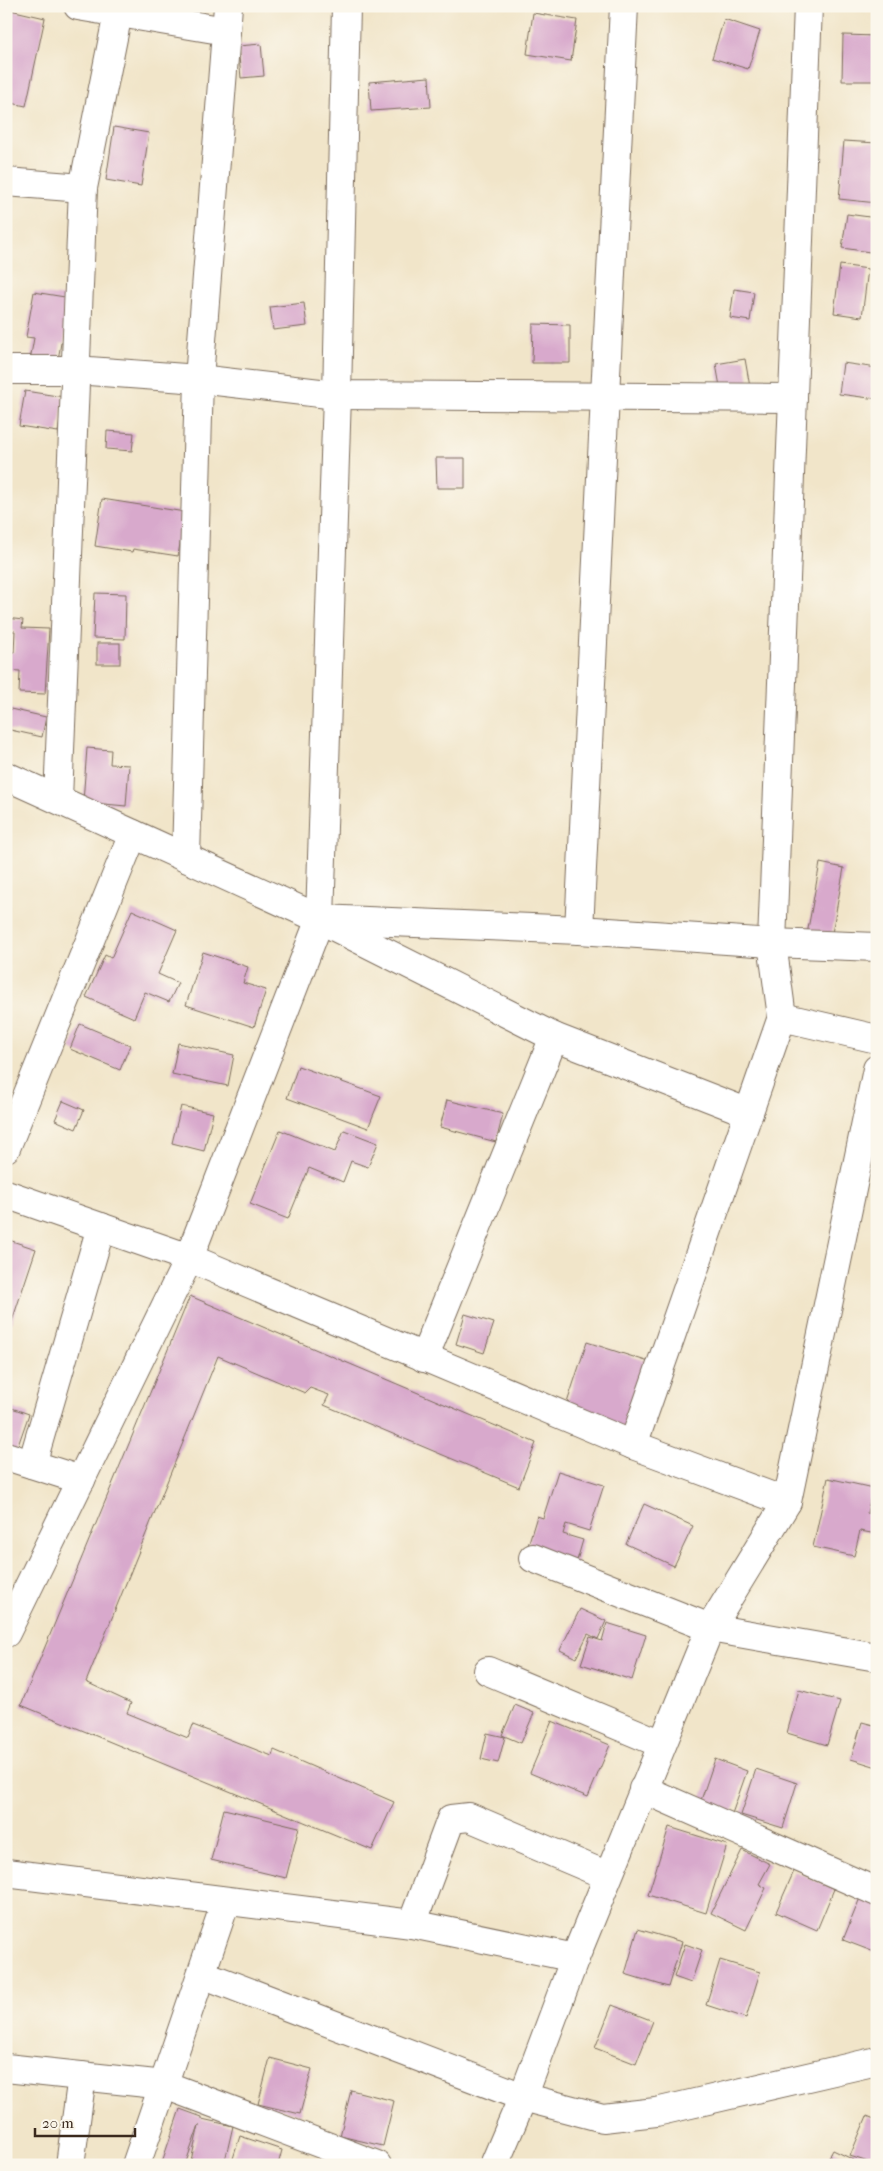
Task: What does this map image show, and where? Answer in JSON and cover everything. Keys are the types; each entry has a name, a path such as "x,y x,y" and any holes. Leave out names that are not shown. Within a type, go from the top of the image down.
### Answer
{"street":[{"path":"78,6 118,13 227,18 199,379 186,858"},
{"path":"6,1633 189,1258 320,919 337,395 346,6"},
{"path":"579,930 624,6"},
{"path":"633,1445 782,1017 772,943 808,6"},
{"path":"58,799 83,188 118,13"},
{"path":"6,182 83,188"},
{"path":"6,370 75,370 199,379 337,395 793,398"},
{"path":"6,776 320,919 554,1037 749,1113"},
{"path":"6,1148 133,834"},
{"path":"320,919 579,930 772,943 877,947"},
{"path":"782,1017 877,1039"},
{"path":"424,1358 554,1037"},
{"path":"494,2165 523,2097 575,1958 710,1628 787,1502 877,1069"},
{"path":"6,1194 189,1258 633,1445 787,1502"},
{"path":"32,1464 101,1227"},
{"path":"6,1456 81,1480"},
{"path":"533,1558 710,1628 877,1657"},
{"path":"488,1671 662,1744"},
{"path":"644,1789 877,1892"},
{"path":"412,1924 451,1819 469,1816 608,1876"},
{"path":"6,1873 412,1924 575,1958"},
{"path":"136,2165 165,2085 226,1901"},
{"path":"202,1974 523,2097 603,2118 656,2112 877,2061"},
{"path":"6,2068 165,2085 377,2165"},
{"path":"70,2165 82,2076"}],"building":[{"path":"6,9 45,18 26,106 6,102"},
{"path":"533,13 577,20 571,61 527,54"},
{"path":"724,19 760,31 748,69 712,58"},
{"path":"843,35 877,36 877,81 842,81"},
{"path":"261,44 264,76 241,78 238,46"},
{"path":"429,77 431,107 371,111 369,82"},
{"path":"114,127 149,133 141,186 106,180"},
{"path":"844,141 877,143 877,203 839,199"},
{"path":"847,214 877,218 877,253 842,248"},
{"path":"840,265 868,269 862,317 834,313"},
{"path":"734,289 754,292 750,321 730,318"},
{"path":"34,292 71,298 64,343 61,343 56,371 29,366 34,338 26,337"},
{"path":"304,303 307,326 273,330 270,307"},
{"path":"533,324 570,325 570,363 532,363"},
{"path":"745,359 750,387 721,392 716,364"},
{"path":"843,363 877,368 877,399 839,394"},
{"path":"25,391 64,397 58,432 19,426"},
{"path":"107,431 134,433 132,451 106,449"},
{"path":"436,458 465,458 465,488 437,488"},
{"path":"102,499 185,512 178,556 133,549 132,552 95,546"},
{"path":"95,593 126,594 125,639 93,638"},
{"path":"6,618 23,620 22,628 49,629 45,694 19,693 20,671 6,670 6,652 14,652 15,631 6,631"},
{"path":"97,643 120,643 120,664 97,664"},
{"path":"6,708 46,717 42,737 6,729"},
{"path":"87,748 111,750 110,764 129,765 126,806 83,802"},
{"path":"820,863 844,868 830,944 806,940"},
{"path":"132,910 177,930 158,974 178,983 169,1002 145,992 134,1018 86,997 105,955 111,958"},
{"path":"203,952 248,967 243,983 266,990 254,1027 186,1005"},
{"path":"80,1024 130,1045 120,1070 70,1049"},
{"path":"178,1043 234,1055 228,1086 172,1074"},
{"path":"298,1066 381,1096 368,1128 287,1098"},
{"path":"447,1100 503,1114 496,1142 440,1127"},
{"path":"63,1101 84,1110 76,1129 55,1120"},
{"path":"181,1106 213,1113 204,1151 172,1143"},
{"path":"280,1130 335,1152 344,1130 378,1143 368,1167 351,1161 343,1182 309,1168 288,1219 250,1204"},
{"path":"6,1239 36,1249 11,1324 6,1322"},
{"path":"190,1296 536,1443 519,1487 324,1405 329,1395 310,1388 305,1393 218,1356 86,1682 131,1703 127,1713 188,1738 193,1725 272,1756 274,1750 394,1802 372,1850 21,1705"},
{"path":"465,1314 494,1323 484,1353 456,1344"},
{"path":"587,1342 649,1362 625,1438 562,1418"},
{"path":"6,1406 29,1414 14,1457 6,1454"},
{"path":"558,1471 604,1485 589,1531 566,1524 563,1534 583,1540 571,1581 522,1565 537,1516 543,1518"},
{"path":"828,1478 873,1488 867,1513 877,1515 877,1534 860,1531 854,1556 813,1547"},
{"path":"644,1504 693,1526 674,1566 626,1544"},
{"path":"580,1609 606,1621 598,1639 588,1634 576,1658 560,1650"},
{"path":"607,1623 646,1635 632,1680 581,1664 590,1637 602,1641"},
{"path":"799,1690 840,1701 827,1745 787,1733"},
{"path":"515,1705 534,1713 521,1743 502,1735"},
{"path":"552,1721 610,1745 588,1797 530,1773"},
{"path":"862,1722 877,1726 877,1767 851,1759"},
{"path":"487,1733 505,1737 498,1763 481,1759"},
{"path":"715,1759 747,1771 727,1828 695,1818"},
{"path":"756,1769 797,1783 783,1828 741,1815"},
{"path":"224,1809 299,1827 286,1878 211,1860"},
{"path":"669,1827 727,1845 706,1913 648,1895"},
{"path":"742,1850 770,1864 759,1884 766,1888 746,1930 711,1913"},
{"path":"794,1871 834,1889 817,1930 776,1912"},
{"path":"860,1898 877,1905 877,1953 843,1940"},
{"path":"638,1929 682,1942 668,1987 625,1974"},
{"path":"685,1944 702,1950 691,1983 674,1977"},
{"path":"720,1960 760,1972 746,2018 706,2005"},
{"path":"612,2005 653,2021 636,2064 595,2048"},
{"path":"270,2058 312,2069 300,2114 258,2104"},
{"path":"351,2090 394,2101 383,2146 340,2136"},
{"path":"180,2109 202,2117 202,2119 233,2126 224,2165 190,2165 199,2125 185,2165 161,2165"},
{"path":"867,2116 877,2120 877,2165 850,2156"},
{"path":"240,2136 282,2150 278,2165 231,2165"},
{"path":"833,2150 854,2160 851,2165 825,2165"}]}
